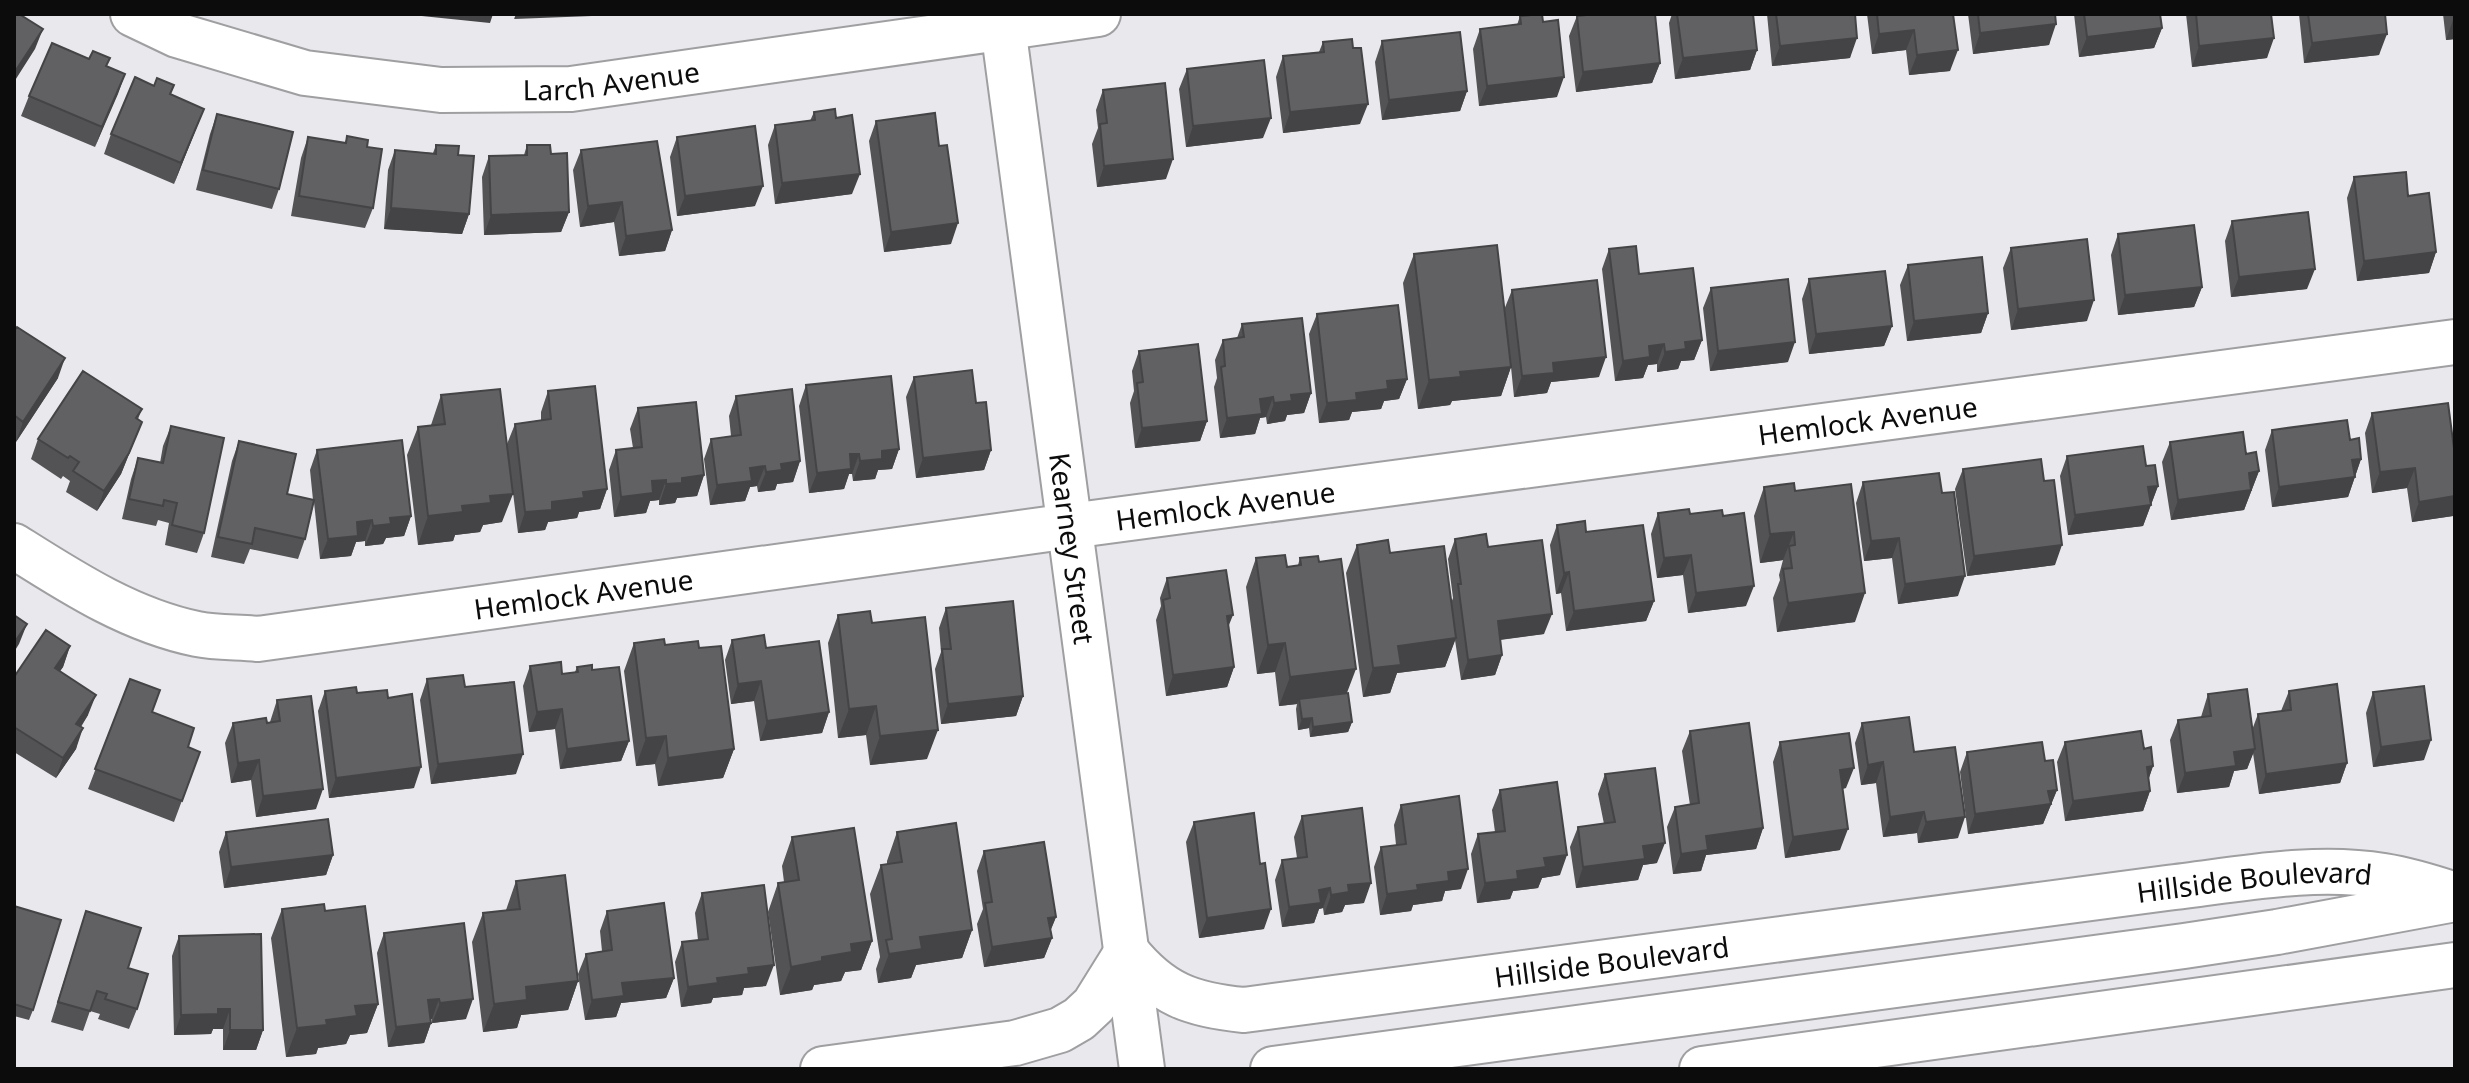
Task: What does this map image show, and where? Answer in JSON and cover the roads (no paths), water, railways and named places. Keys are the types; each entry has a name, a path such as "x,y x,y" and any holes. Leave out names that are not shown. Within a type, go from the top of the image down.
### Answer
{"street":[{"name":"Larch Avenue","path":"133,14 177,35 305,73 441,90 571,89 1098,14"},
{"name":"Kearney Street","path":"1003,27 1142,1069"},
{"name":"Hemlock Avenue","path":"14,546 84,590 140,617 198,634 258,639 1070,526 2455,342"},
{"name":"Hillside Boulevard","path":"1127,952 1141,969 1175,995 1194,1003 1244,1010 2167,888 2294,874 2338,872 2381,876 2455,897"},
{"name":"Hillside Boulevard","path":"1273,1069 2184,946 2293,929 2455,897"},
{"path":"823,1069 1015,1043 1060,1030 1094,1005 1127,952"},
{"path":"1702,1069 2455,965"}]}
